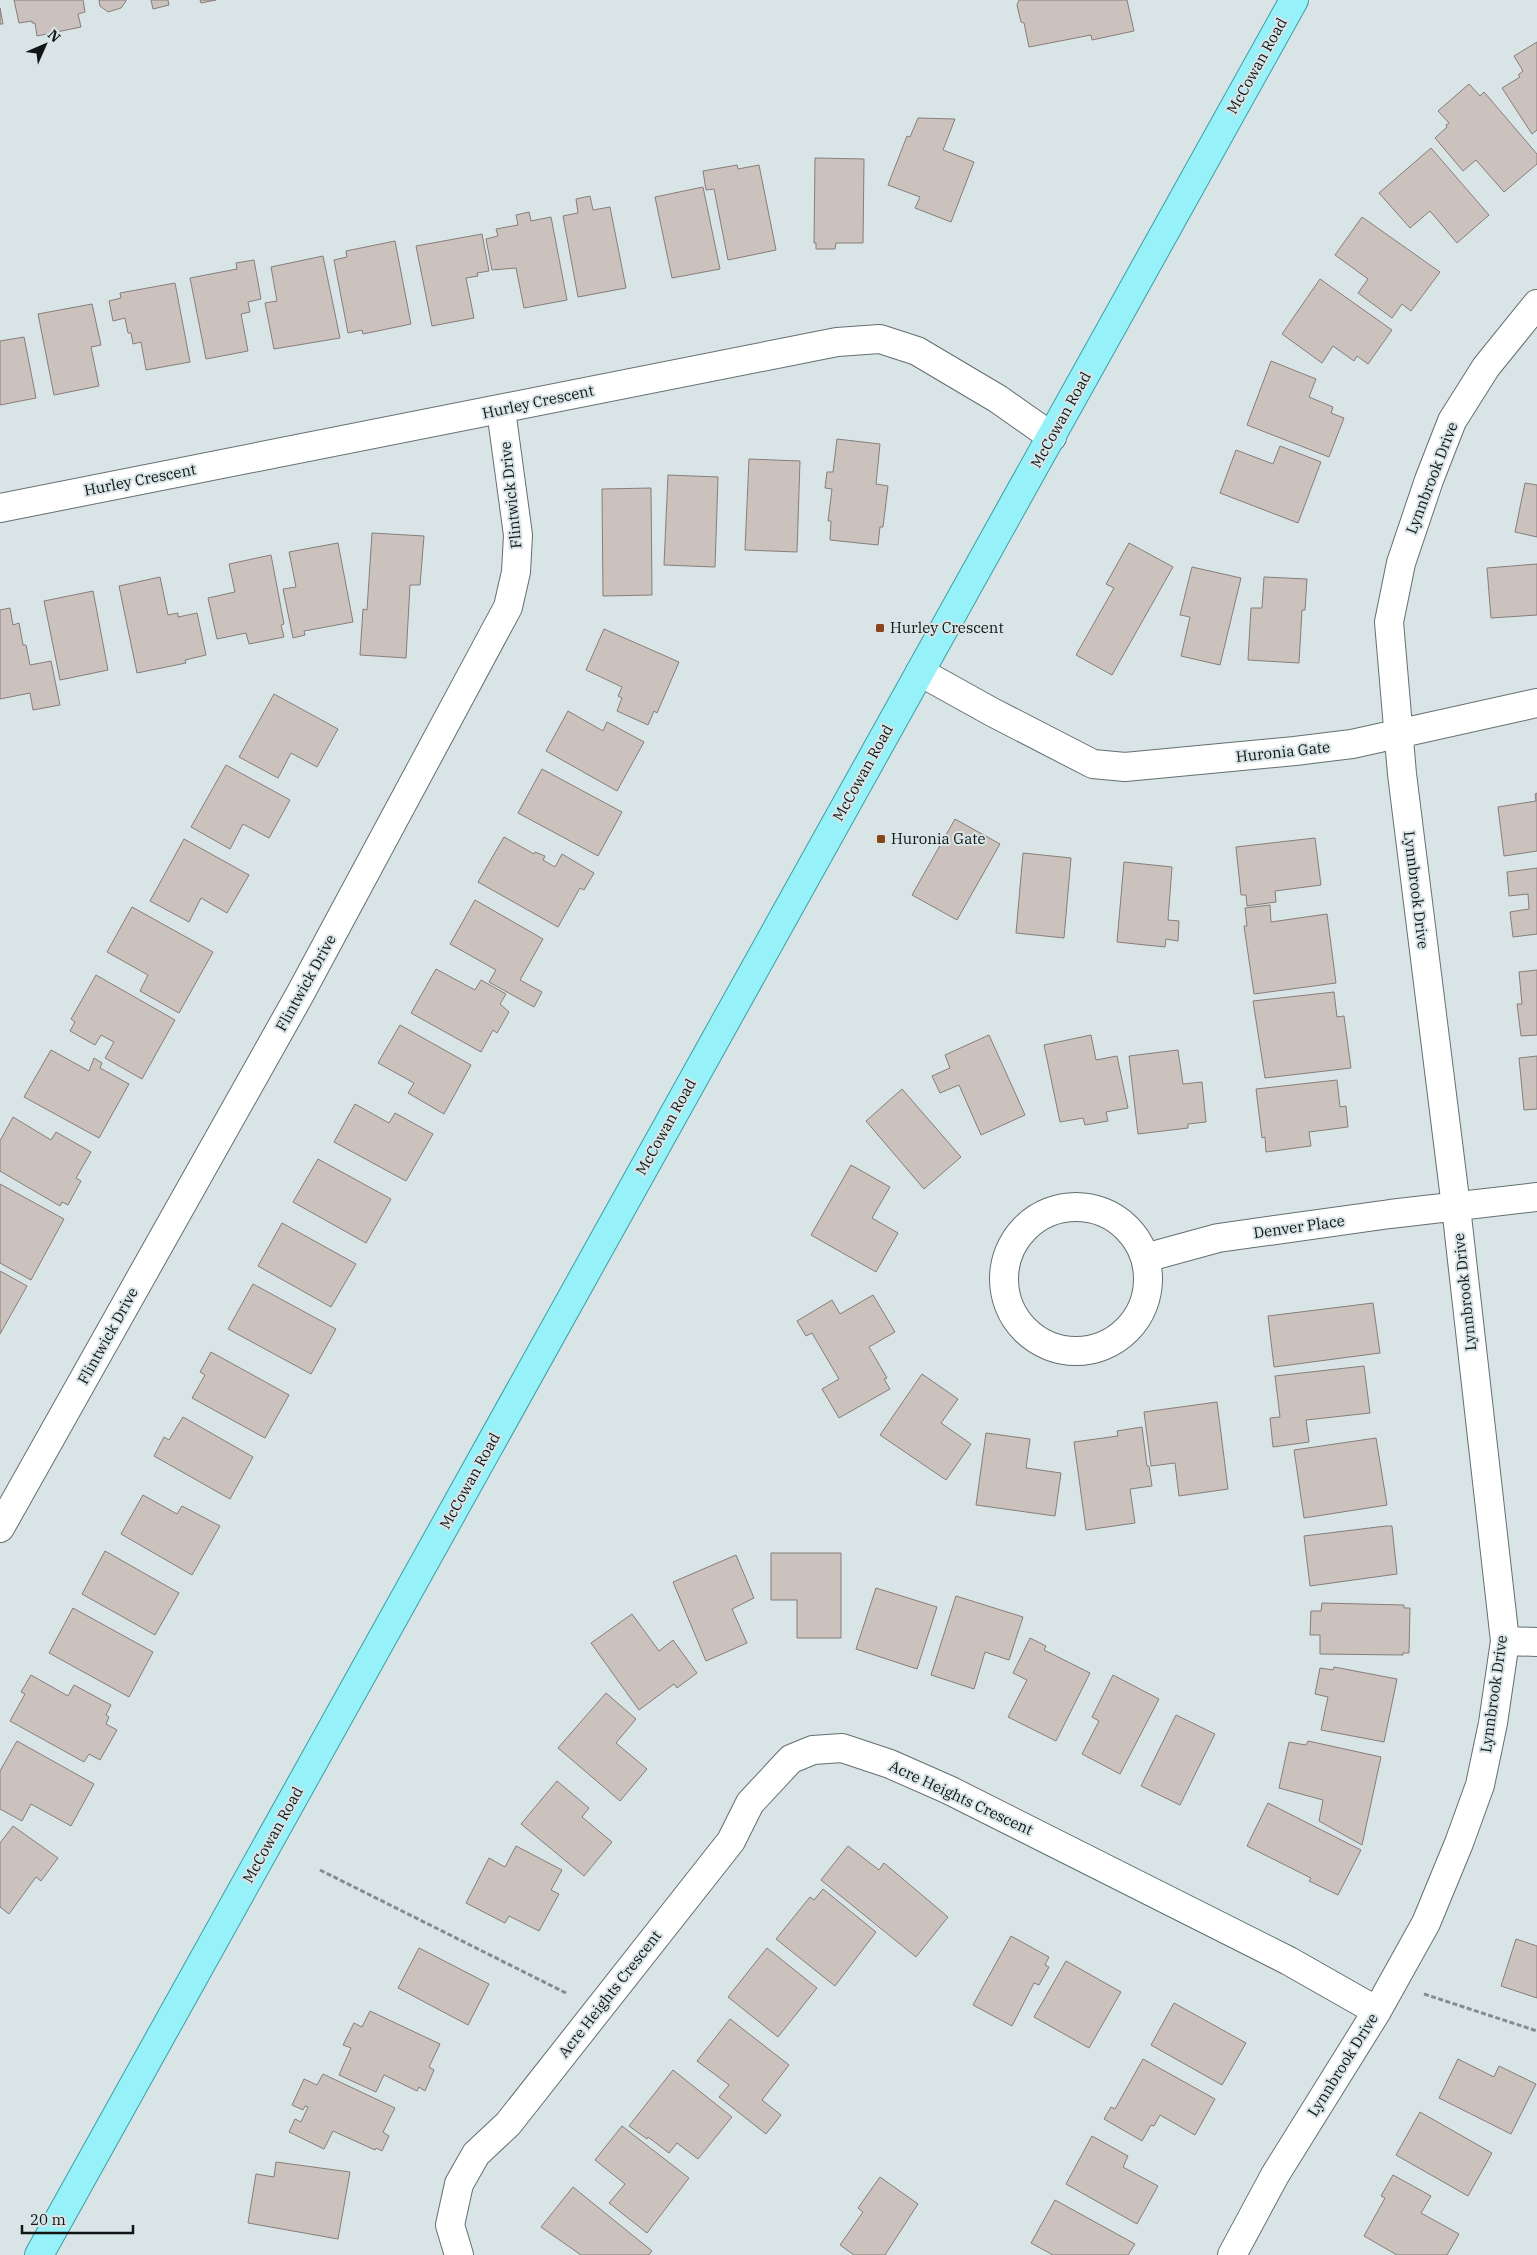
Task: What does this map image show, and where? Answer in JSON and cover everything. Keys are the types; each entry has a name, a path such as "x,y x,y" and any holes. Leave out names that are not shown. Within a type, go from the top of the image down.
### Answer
{"main road":[{"name":"McCowan Road","path":"39,2255 1294,0"}],"street":[{"name":"Lynnbrook Drive","path":"1232,2255 1275,2175 1377,2011 1426,1923 1459,1844 1480,1785 1493,1723 1505,1641 1456,1207 1402,774 1389,622 1401,563 1429,480 1452,421 1486,368 1537,304"},
{"name":"Hurley Crescent","path":"0,508 501,410 797,348 837,342 880,339 917,351 998,399 1052,437"},
{"name":"Flintwick Drive","path":"0,1528 295,1005 508,607 516,572 518,535 501,410"},
{"name":"Huronia Gate","path":"920,672 1092,764 1125,767 1294,752 1352,744 1537,703"},
{"name":"Denver Place","path":"1145,1258 1218,1238 1537,1197"},
{"path":"1073,1207 1097,1210 1118,1221 1135,1237 1145,1258 1148,1282 1143,1306 1131,1326 1113,1342 1090,1350 1066,1351 1043,1344 1024,1330 1010,1310 1004,1287 1005,1264 1014,1242 1029,1224 1050,1212 1073,1207"},
{"path":"1505,1641 1537,1642"},
{"name":"Acre Heights Crescent","path":"460,2255 450,2225 459,2184 476,2154 508,2124 730,1841 750,1803 791,1759 813,1750 842,1748 890,1764 949,1790 1289,1961 1377,2011"}],"path":[{"path":"320,1870 598,2009"},
{"path":"1392,1984 1537,2031"}],"building":[{"path":"14,0 83,0 85,12 78,14 81,27 37,36 35,23 32,23 32,21 19,23"},
{"path":"99,0 126,1 121,8 108,12 100,6"},
{"path":"151,0 168,0 169,5 153,9"},
{"path":"200,0 216,0 201,3"},
{"path":"1019,0 1127,0 1134,31 1092,40 1091,35 1029,47 1024,23 1021,22 1017,5"},
{"path":"0,8 3,24 0,24"},
{"path":"1537,42 1537,130 1532,134 1502,88 1520,77 1518,75 1523,71 1514,56"},
{"path":"1469,84 1480,96 1484,92 1537,154 1537,164 1504,192 1476,160 1463,171 1435,138 1449,123 1438,111"},
{"path":"918,118 955,119 943,150 974,162 951,222 915,208 920,197 888,185 907,136 910,137"},
{"path":"1431,148 1489,215 1457,243 1430,211 1410,228 1379,193"},
{"path":"815,158 864,159 863,243 836,243 835,249 816,249 816,243 814,243"},
{"path":"737,165 738,169 759,165 776,250 728,260 714,189 706,190 703,171"},
{"path":"703,187 720,269 672,278 655,197"},
{"path":"590,196 593,210 610,207 626,288 578,297 563,216 578,213 576,199"},
{"path":"529,212 531,221 551,217 567,300 524,308 516,268 492,270 486,239 498,236 496,229 518,225 516,215"},
{"path":"1362,217 1440,272 1411,311 1402,304 1392,318 1358,293 1368,279 1335,255"},
{"path":"482,234 489,271 477,273 478,276 466,278 474,318 432,326 416,246"},
{"path":"395,241 411,324 363,334 362,330 348,333 334,260 347,257 346,251"},
{"path":"323,256 340,338 274,349 265,303 277,301 271,267"},
{"path":"254,260 261,299 248,302 250,312 241,314 248,351 206,359 190,278 237,269 236,263"},
{"path":"1320,279 1392,330 1368,364 1357,356 1354,361 1333,346 1322,363 1282,334"},
{"path":"175,283 190,362 146,370 141,342 133,344 131,333 128,333 125,318 113,321 109,301 121,298 120,293"},
{"path":"92,304 101,345 91,347 99,386 54,395 38,314"},
{"path":"24,337 36,398 0,405 0,341"},
{"path":"1271,361 1316,379 1309,397 1333,407 1331,413 1344,418 1329,457 1247,425"},
{"path":"837,439 880,444 876,484 888,486 883,527 880,527 878,545 830,540 831,521 828,521 832,489 825,488 827,472 833,472"},
{"path":"1280,446 1321,462 1298,523 1220,493 1236,450 1273,464"},
{"path":"749,459 800,461 797,552 745,550"},
{"path":"668,475 718,477 715,567 664,565"},
{"path":"1525,483 1537,485 1537,537 1515,532"},
{"path":"651,488 652,595 603,596 602,489"},
{"path":"372,533 424,536 420,585 410,585 406,658 360,655 363,609 367,610"},
{"path":"338,543 353,622 304,631 305,635 293,638 283,589 296,587 289,552"},
{"path":"1129,543 1173,567 1112,675 1076,655 1114,588 1106,584"},
{"path":"271,555 284,624 281,625 284,637 249,644 246,633 217,639 208,598 235,592 229,564"},
{"path":"1537,564 1537,615 1491,618 1487,568"},
{"path":"1192,567 1241,578 1220,665 1181,656 1190,617 1180,615"},
{"path":"160,577 168,615 178,613 178,617 197,613 206,655 185,660 186,663 137,673 119,586"},
{"path":"1264,577 1307,579 1305,610 1302,610 1299,663 1248,660 1251,608 1262,608"},
{"path":"93,591 108,670 60,680 44,601"},
{"path":"10,608 13,625 19,623 23,645 26,645 30,665 51,661 60,705 33,710 30,693 0,699 0,610"},
{"path":"604,629 679,662 657,713 654,711 648,725 617,711 622,698 618,696 622,687 586,670"},
{"path":"274,694 338,729 317,767 291,753 278,778 239,757"},
{"path":"568,711 603,731 607,722 644,742 617,791 546,751"},
{"path":"226,765 290,800 269,838 243,824 230,849 191,827"},
{"path":"542,769 622,812 598,856 518,813"},
{"path":"1537,793 1537,851 1504,856 1498,807 1536,801 1535,794"},
{"path":"955,819 1000,844 957,920 912,895"},
{"path":"504,837 534,854 535,852 545,856 543,860 555,867 562,854 594,873 584,890 580,888 558,927 478,882"},
{"path":"1315,838 1321,885 1275,891 1276,902 1247,906 1246,895 1241,895 1236,847"},
{"path":"184,839 249,875 227,913 201,898 189,922 150,901"},
{"path":"1023,853 1071,858 1064,938 1016,933"},
{"path":"1124,862 1172,867 1168,920 1179,921 1178,941 1166,939 1165,947 1117,942"},
{"path":"1537,868 1537,934 1513,937 1510,912 1529,909 1528,894 1509,896 1507,872"},
{"path":"475,900 543,939 520,980 542,992 534,1007 489,982 496,970 450,944"},
{"path":"1270,905 1271,922 1327,914 1336,983 1254,994 1244,926 1247,926 1245,908"},
{"path":"132,907 213,952 179,1013 140,991 148,975 107,952"},
{"path":"436,969 475,990 481,980 506,994 500,1004 509,1012 497,1033 493,1030 481,1052 411,1013"},
{"path":"1537,970 1537,1035 1521,1036 1517,1004 1522,1004 1519,972"},
{"path":"96,975 175,1020 142,1079 105,1058 114,1042 101,1035 95,1045 70,1031 75,1022 71,1019"},
{"path":"1334,992 1337,1017 1344,1016 1351,1068 1265,1078 1253,1001"},
{"path":"400,1025 471,1065 444,1114 408,1093 414,1083 378,1063"},
{"path":"989,1035 1025,1115 981,1135 959,1085 940,1093 932,1076 950,1068 945,1055"},
{"path":"1091,1035 1096,1060 1117,1056 1128,1108 1106,1112 1108,1121 1085,1125 1083,1118 1060,1122 1044,1045"},
{"path":"51,1050 89,1071 94,1058 102,1063 100,1068 129,1084 99,1138 24,1097"},
{"path":"1178,1050 1183,1084 1202,1082 1206,1122 1188,1124 1188,1128 1138,1134 1129,1056"},
{"path":"1537,1056 1537,1109 1524,1110 1519,1058"},
{"path":"1337,1080 1340,1107 1346,1106 1348,1127 1309,1132 1311,1146 1266,1152 1265,1137 1262,1138 1256,1089"},
{"path":"902,1089 961,1157 924,1189 866,1121"},
{"path":"355,1104 389,1123 395,1113 433,1134 406,1181 334,1142"},
{"path":"13,1117 51,1140 56,1132 91,1152 76,1178 81,1181 68,1205 62,1202 60,1206 0,1171 0,1141"},
{"path":"318,1159 391,1199 366,1243 293,1202"},
{"path":"851,1165 890,1187 872,1218 898,1233 876,1272 811,1235"},
{"path":"0,1184 64,1219 31,1280 0,1263"},
{"path":"282,1223 356,1264 331,1307 258,1266"},
{"path":"0,1271 27,1286 0,1334"},
{"path":"253,1284 336,1329 311,1374 228,1329"},
{"path":"873,1295 895,1332 869,1347 887,1378 884,1379 890,1389 839,1418 822,1389 839,1379 812,1333 806,1336 797,1321 832,1300 840,1314"},
{"path":"1373,1303 1380,1353 1274,1367 1268,1316"},
{"path":"211,1352 289,1395 265,1438 192,1398 205,1375 200,1372"},
{"path":"1364,1366 1370,1413 1306,1420 1309,1442 1273,1447 1270,1418 1280,1417 1275,1376"},
{"path":"922,1374 958,1399 941,1423 971,1444 946,1480 880,1435"},
{"path":"1217,1402 1228,1489 1179,1496 1175,1463 1151,1466 1144,1412"},
{"path":"183,1417 253,1457 230,1499 154,1456 164,1437 169,1440"},
{"path":"1142,1427 1147,1466 1149,1466 1152,1486 1130,1489 1135,1523 1086,1530 1074,1442 1118,1436 1117,1431"},
{"path":"986,1433 1030,1439 1026,1468 1061,1473 1055,1516 976,1505"},
{"path":"1376,1438 1387,1505 1304,1518 1294,1450"},
{"path":"143,1495 177,1514 182,1506 220,1526 192,1575 121,1534"},
{"path":"1392,1526 1397,1574 1310,1586 1304,1536"},
{"path":"105,1551 179,1593 155,1635 82,1594"},
{"path":"771,1553 841,1553 841,1638 797,1638 797,1600 771,1600"},
{"path":"736,1555 754,1598 732,1609 747,1643 706,1661 673,1582"},
{"path":"876,1588 937,1607 917,1669 856,1649"},
{"path":"956,1596 1023,1617 1009,1660 985,1652 974,1689 931,1675"},
{"path":"1322,1603 1404,1605 1404,1608 1410,1608 1409,1653 1403,1653 1403,1655 1320,1654 1320,1635 1310,1635 1311,1611 1321,1611"},
{"path":"73,1608 153,1652 129,1697 49,1653"},
{"path":"632,1614 659,1651 673,1640 697,1673 677,1688 674,1684 639,1710 591,1643"},
{"path":"1030,1638 1046,1646 1044,1650 1090,1673 1056,1741 1008,1717 1027,1680 1013,1673"},
{"path":"1334,1667 1397,1679 1384,1742 1321,1730 1328,1697 1315,1694 1320,1668 1333,1670"},
{"path":"31,1675 68,1696 74,1685 111,1705 106,1715 109,1717 106,1724 117,1730 100,1760 89,1754 84,1762 10,1721 25,1694 21,1692"},
{"path":"1113,1675 1159,1699 1120,1774 1082,1754 1099,1721 1092,1717"},
{"path":"606,1693 636,1719 616,1743 647,1769 620,1801 558,1748"},
{"path":"1176,1715 1215,1734 1180,1805 1141,1786"},
{"path":"17,1741 94,1784 71,1826 31,1804 22,1821 0,1809 0,1771"},
{"path":"1308,1741 1381,1757 1362,1845 1319,1821 1323,1800 1279,1788 1289,1742 1306,1745"},
{"path":"557,1781 589,1808 582,1817 612,1842 584,1876 521,1824"},
{"path":"1268,1803 1361,1850 1338,1895 1309,1881 1311,1878 1247,1846"},
{"path":"13,1826 58,1858 41,1881 36,1877 9,1914 0,1907 0,1843"},
{"path":"516,1846 562,1870 551,1890 559,1894 539,1931 509,1916 505,1923 466,1903 489,1858 505,1867"},
{"path":"848,1846 879,1870 884,1863 948,1917 916,1957 821,1880"},
{"path":"823,1889 876,1932 835,1986 776,1939 810,1897 814,1900"},
{"path":"1011,1936 1049,1957 1045,1965 1049,1967 1039,1985 1034,1983 1012,2026 973,2005"},
{"path":"1516,1939 1537,1946 1537,1998 1501,1986"},
{"path":"419,1948 489,1984 468,2025 398,1988"},
{"path":"767,1948 817,1988 778,2037 728,1997"},
{"path":"1066,1961 1121,1992 1089,2048 1034,2017"},
{"path":"1174,2003 1246,2043 1222,2085 1151,2045"},
{"path":"370,2011 440,2044 429,2067 434,2070 425,2091 419,2087 417,2091 384,2075 376,2092 339,2075 351,2048 343,2045 354,2023 362,2027"},
{"path":"730,2019 789,2065 762,2100 781,2115 766,2134 719,2097 729,2085 697,2061"},
{"path":"1143,2059 1215,2099 1195,2135 1160,2115 1154,2126 1151,2125 1142,2141 1104,2119 1111,2107 1115,2109"},
{"path":"1458,2059 1494,2077 1499,2066 1536,2084 1511,2134 1439,2098"},
{"path":"673,2070 732,2117 698,2159 677,2143 669,2153 648,2137 647,2139 629,2126"},
{"path":"323,2074 395,2108 383,2132 389,2136 382,2151 376,2148 375,2150 333,2131 324,2149 289,2132 295,2119 301,2122 308,2107 305,2106 303,2110 292,2105 304,2079 317,2085"},
{"path":"1420,2112 1492,2153 1468,2196 1396,2155"},
{"path":"622,2126 689,2178 647,2233 609,2203 625,2184 595,2160"},
{"path":"1092,2136 1128,2156 1123,2167 1158,2186 1137,2224 1066,2184"},
{"path":"276,2162 350,2172 338,2239 248,2223 256,2174 274,2177"},
{"path":"1393,2175 1431,2196 1421,2213 1459,2234 1447,2255 1397,2255 1364,2236 1385,2198 1381,2196"},
{"path":"880,2177 918,2204 885,2255 854,2255 840,2245 863,2212 858,2208"},
{"path":"573,2187 652,2251 649,2255 581,2255 541,2227"},
{"path":"1055,2200 1135,2244 1128,2255 1053,2255 1031,2243"}],"place":[{"name":"Hurley Crescent","path":"880,628"},
{"name":"Huronia Gate","path":"881,839"}]}
